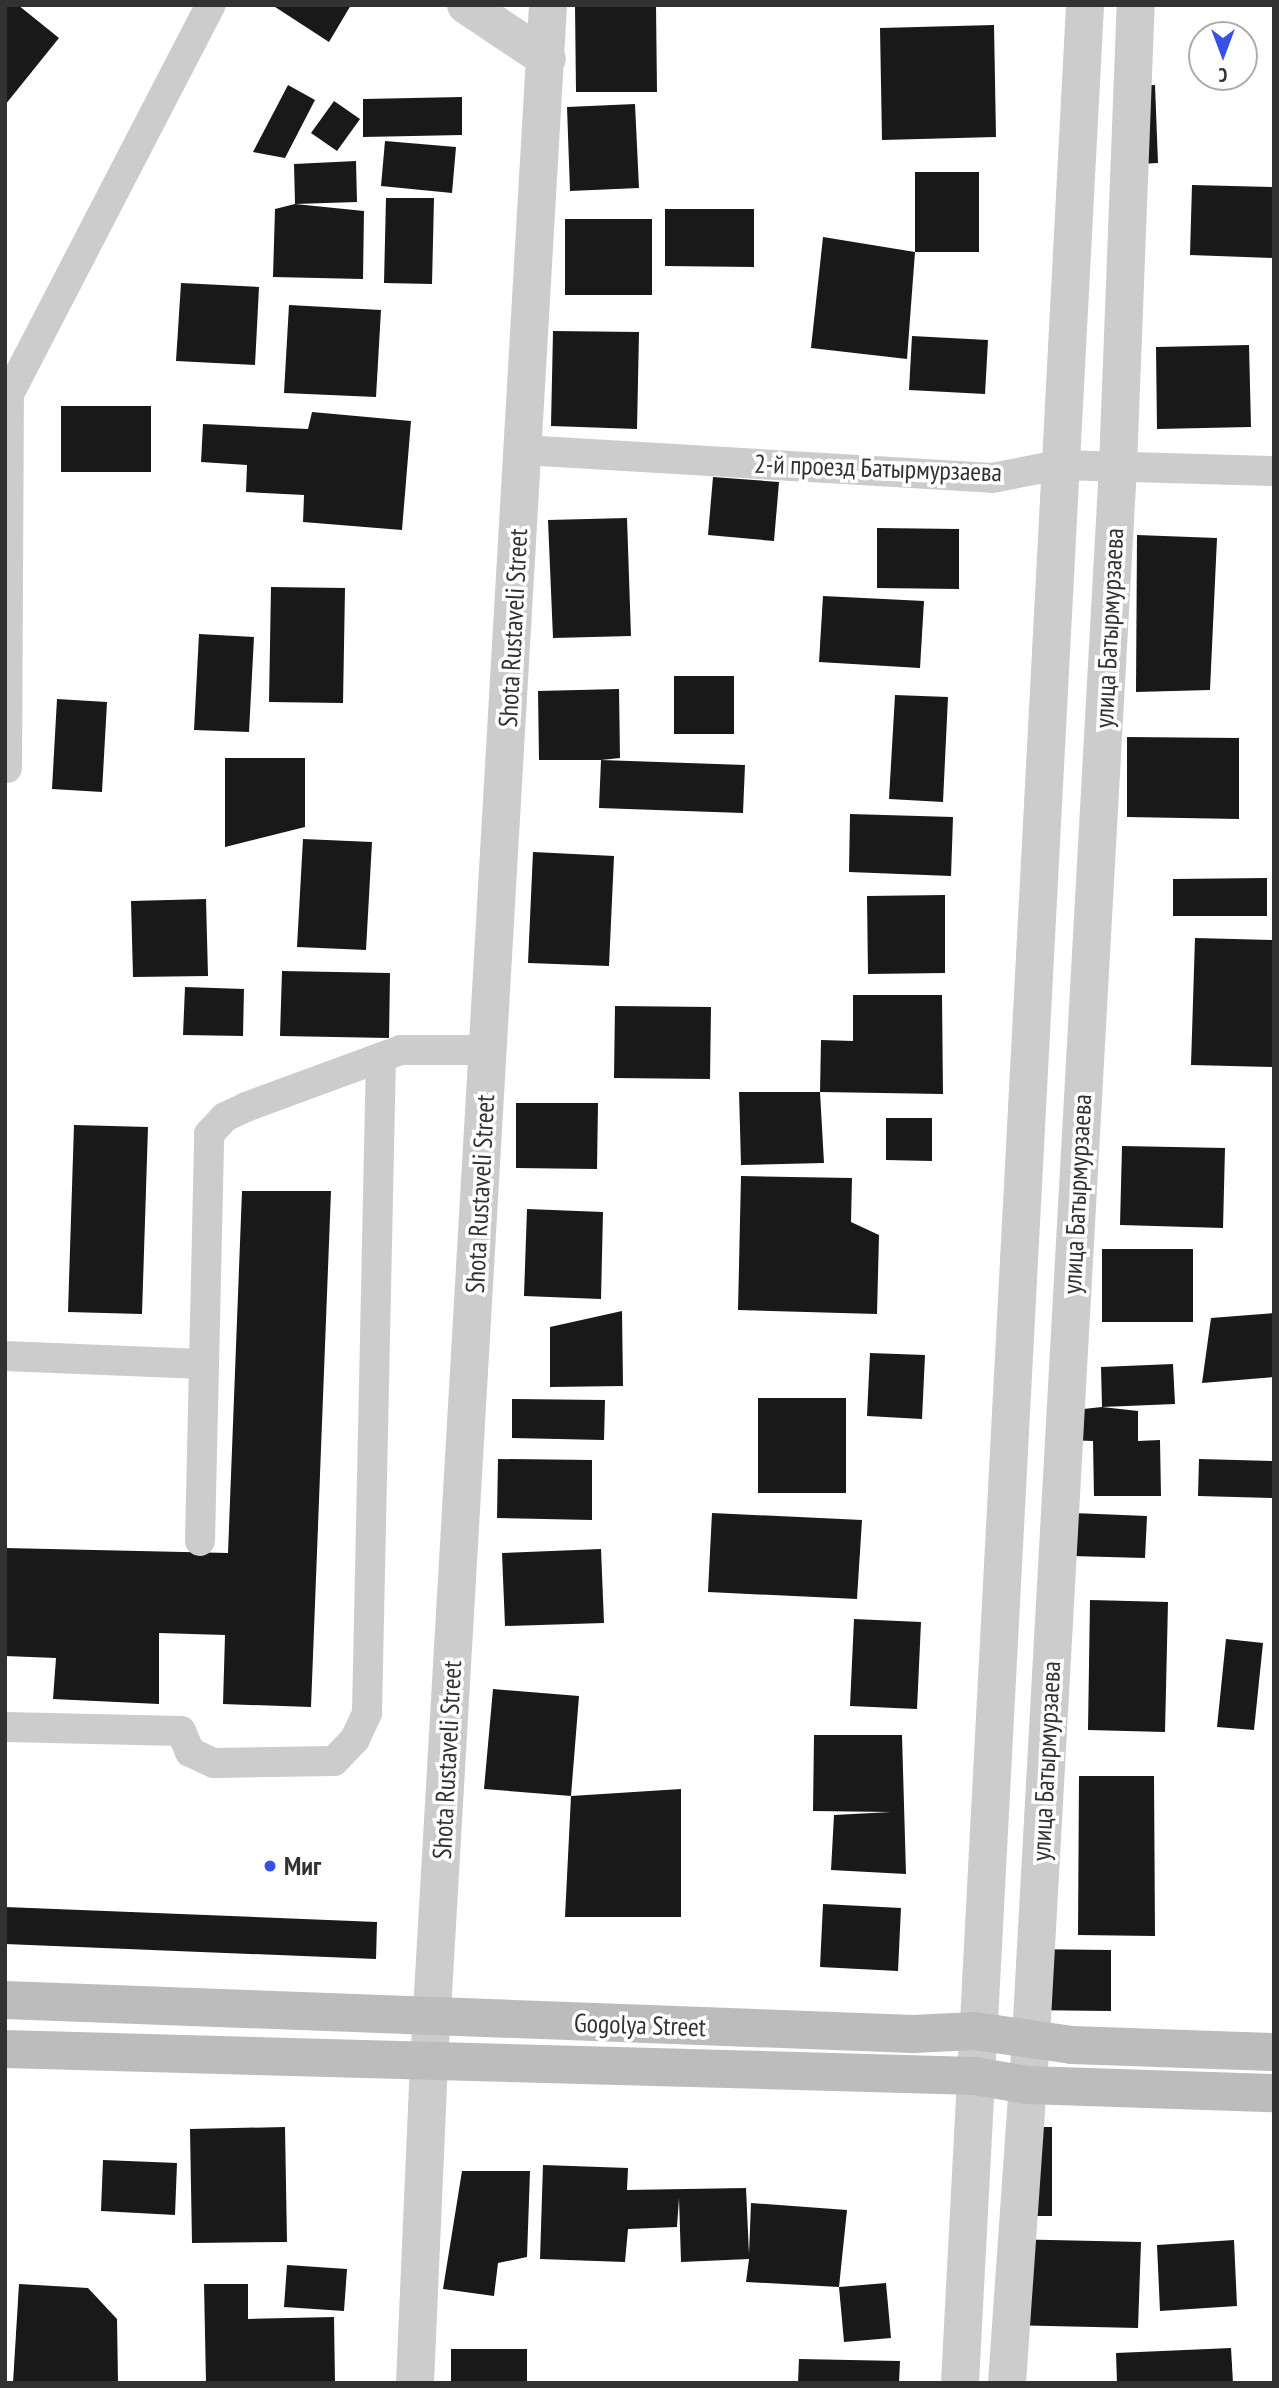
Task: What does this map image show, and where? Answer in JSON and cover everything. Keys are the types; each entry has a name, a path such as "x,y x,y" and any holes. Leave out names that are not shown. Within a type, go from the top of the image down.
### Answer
{"street":[{"path":"466,5 547,59"},
{"name":"Shota Rustaveli Street","path":"415,2383 429,2063 547,59 548,5"},
{"path":"960,2383 975,2031 1085,5"},
{"name":"улица Батырмурзаева","path":"1007,2383 1031,2037 1118,466 1136,5"},
{"name":"Gogolya Street","path":"5,2000 913,2034 975,2031 1072,2045 1274,2052"},
{"name":"Gogolya Street","path":"5,2049 429,2063 975,2076 1027,2085 1274,2093"}],"lane":[{"path":"7,768 9,394 211,5"},
{"name":"2-й проезд Батырмурзаева","path":"523,450 992,478 1059,465 1274,471"},
{"path":"200,1541 209,1134 225,1117 246,1107 401,1050 488,1050"},
{"path":"5,1727 181,1731 190,1752 214,1763 334,1761 355,1739 367,1713 381,1058"},
{"path":"5,1356 202,1364"}],"building":[{"path":"5,5 18,5 59,38 5,105"},
{"path":"272,5 351,5 329,42"},
{"path":"575,5 656,5 657,92 576,92"},
{"path":"994,25 996,137 882,140 880,28"},
{"path":"288,85 315,100 285,158 253,152"},
{"path":"1155,85 1158,163 1121,165 1118,87"},
{"path":"462,97 462,135 363,137 363,99"},
{"path":"334,101 360,119 337,151 311,133"},
{"path":"635,104 639,188 570,191 567,107"},
{"path":"385,141 456,147 452,193 381,186"},
{"path":"356,161 357,202 295,204 294,164"},
{"path":"915,172 979,172 979,252 915,252"},
{"path":"1192,185 1274,187 1274,258 1190,255"},
{"path":"386,198 434,198 432,284 384,283"},
{"path":"295,204 364,211 363,279 273,277 275,209"},
{"path":"665,209 754,209 754,267 665,266"},
{"path":"565,219 652,219 652,295 565,295"},
{"path":"823,237 915,252 907,359 811,348"},
{"path":"181,283 259,287 255,365 176,361"},
{"path":"289,305 381,310 376,397 284,393"},
{"path":"553,331 639,332 637,429 551,426"},
{"path":"912,336 988,340 985,394 909,390"},
{"path":"1249,345 1251,427 1157,429 1156,347"},
{"path":"61,406 151,406 151,472 61,472"},
{"path":"312,412 411,421 402,530 303,522 304,495 246,492 247,465 201,462 203,424 308,429"},
{"path":"713,477 779,482 774,541 708,535"},
{"path":"627,518 631,636 553,638 548,520"},
{"path":"877,528 959,529 959,589 877,588"},
{"path":"1137,535 1217,538 1210,690 1136,692"},
{"path":"271,587 345,588 343,703 269,702"},
{"path":"823,596 924,601 920,668 819,662"},
{"path":"199,634 254,637 249,732 194,730"},
{"path":"674,676 734,676 734,734 674,734"},
{"path":"619,689 620,758 539,760 538,691"},
{"path":"895,695 948,697 943,802 889,799"},
{"path":"57,699 107,702 102,792 52,789"},
{"path":"1127,737 1239,738 1239,819 1127,817"},
{"path":"225,758 305,758 305,827 225,847"},
{"path":"601,760 745,765 743,813 599,808"},
{"path":"850,814 953,817 951,876 849,872"},
{"path":"303,839 372,842 366,950 297,947"},
{"path":"533,852 614,856 609,966 528,963"},
{"path":"1267,878 1267,916 1173,916 1173,879"},
{"path":"945,895 945,973 868,974 867,896"},
{"path":"206,899 208,976 133,977 131,901"},
{"path":"1195,938 1274,940 1274,1067 1191,1065"},
{"path":"282,971 390,973 389,1038 280,1036"},
{"path":"185,987 244,989 243,1036 183,1035"},
{"path":"853,995 942,995 943,1094 820,1092 821,1040 853,1041"},
{"path":"615,1006 711,1007 710,1079 614,1078"},
{"path":"739,1092 820,1092 824,1163 741,1165"},
{"path":"516,1103 598,1103 597,1169 516,1168"},
{"path":"886,1118 932,1118 932,1161 886,1160"},
{"path":"74,1125 148,1127 142,1314 68,1312"},
{"path":"1122,1146 1225,1148 1223,1228 1120,1225"},
{"path":"741,1176 852,1178 851,1222 879,1235 877,1314 738,1310"},
{"path":"242,1191 331,1191 311,1707 223,1704 225,1635 159,1633 159,1704 53,1699 56,1658 5,1656 5,1548 228,1553"},
{"path":"527,1209 603,1212 601,1299 524,1296"},
{"path":"1102,1249 1193,1249 1193,1322 1102,1322"},
{"path":"622,1311 623,1386 550,1387 550,1327"},
{"path":"1274,1313 1274,1377 1202,1383 1211,1318"},
{"path":"870,1353 925,1355 922,1419 867,1416"},
{"path":"1173,1364 1175,1404 1102,1407 1101,1367"},
{"path":"758,1398 846,1398 846,1493 758,1493"},
{"path":"512,1399 605,1400 604,1440 512,1438"},
{"path":"1102,1407 1138,1411 1138,1441 1160,1440 1161,1496 1094,1496 1093,1441 1065,1440 1065,1411"},
{"path":"498,1459 592,1460 592,1520 497,1518"},
{"path":"1199,1459 1274,1461 1274,1498 1198,1496"},
{"path":"712,1513 862,1520 857,1599 708,1592"},
{"path":"1073,1513 1147,1516 1145,1558 1071,1556"},
{"path":"601,1549 604,1623 505,1626 502,1553"},
{"path":"1090,1600 1168,1602 1165,1732 1088,1730"},
{"path":"854,1619 921,1622 917,1709 850,1706"},
{"path":"1226,1639 1263,1643 1254,1730 1217,1727"},
{"path":"493,1689 579,1696 571,1796 484,1789"},
{"path":"814,1735 902,1735 906,1874 831,1870 834,1815 891,1812 813,1811"},
{"path":"1079,1776 1154,1776 1155,1936 1078,1935"},
{"path":"681,1789 681,1917 565,1917 571,1796"},
{"path":"823,1904 901,1908 898,1971 820,1967"},
{"path":"5,1907 377,1922 376,1959 5,1944"},
{"path":"1024,1949 1111,1950 1111,2011 1023,2010"},
{"path":"285,2127 287,2242 192,2243 190,2129"},
{"path":"1006,2127 1052,2127 1052,2216 1005,2216"},
{"path":"103,2160 177,2163 175,2215 101,2211"},
{"path":"543,2165 628,2168 627,2190 746,2188 749,2254 751,2203 847,2210 839,2287 746,2282 749,2259 681,2262 679,2198 677,2227 628,2229 625,2262 540,2259"},
{"path":"462,2171 530,2171 527,2257 498,2263 494,2296 443,2289"},
{"path":"1008,2239 1141,2242 1138,2328 1005,2325"},
{"path":"1234,2240 1237,2306 1160,2311 1157,2245"},
{"path":"287,2265 347,2269 344,2311 284,2307"},
{"path":"886,2283 891,2338 844,2342 839,2287"},
{"path":"19,2284 88,2288 117,2319 118,2383 13,2383"},
{"path":"204,2284 248,2284 248,2319 334,2317 335,2383 206,2383"},
{"path":"1231,2348 1233,2383 1117,2383 1116,2353"},
{"path":"451,2349 527,2349 527,2383 451,2383"},
{"path":"799,2359 900,2361 899,2383 798,2383"}],"place":[{"name":"Миг","path":"270,1866"}]}
